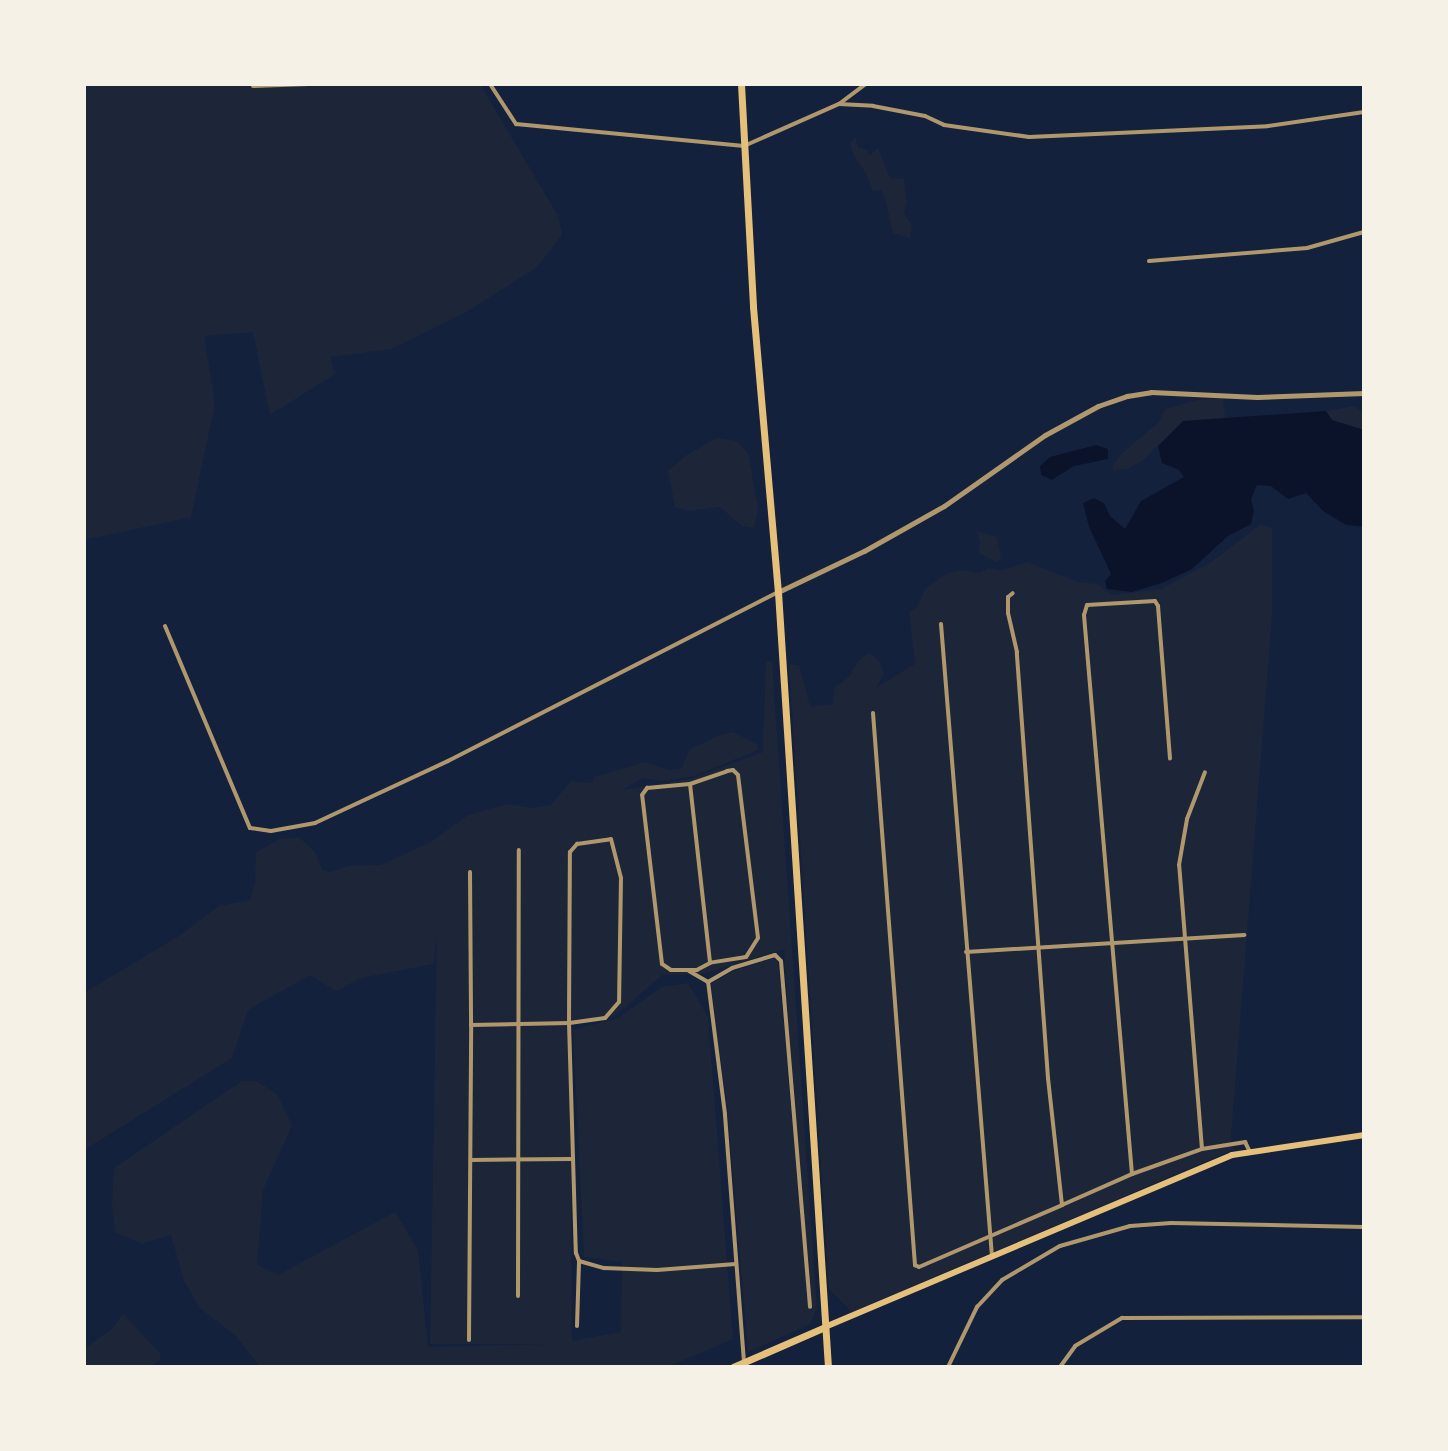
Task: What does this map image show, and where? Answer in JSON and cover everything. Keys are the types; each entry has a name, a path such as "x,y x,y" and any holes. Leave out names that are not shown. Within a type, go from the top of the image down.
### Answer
{"main road":[{"path":"741,84 753,307 778,592 828,1367"},
{"path":"733,1367 1232,1155 1364,1135"}],"street":[{"path":"253,86 309,84"},
{"path":"490,84 516,124 744,146 839,104 866,84"},
{"path":"839,104 873,106 925,116 944,125 1029,137 1268,126 1364,112"},
{"path":"1149,261 1307,248 1364,232"},
{"path":"165,626 250,828 271,831 315,823 448,761 864,551 944,506 1045,435 1098,406 1151,392 1257,397 1364,393"},
{"path":"1013,593 1008,597 1008,613 1017,652 1041,947 1048,1078 1062,1205"},
{"path":"1132,1174 1084,615 1087,605 1155,601 1158,606 1170,759"},
{"path":"941,624 992,1256"},
{"path":"873,713 915,1265 989,1237 1132,1174 1202,1149 1245,1142 1250,1152"},
{"path":"727,771 738,775 758,938 746,957 710,963 689,970 666,969 662,964 642,795 647,788 690,784 727,771"},
{"path":"1202,1149 1179,865 1187,819 1205,772"},
{"path":"690,784 710,963"},
{"path":"471,1025 569,1023 605,1018 619,1002 621,878 611,839 577,844 570,852 569,1023 579,1261 577,1326"},
{"path":"518,1296 519,850"},
{"path":"469,1340 470,872"},
{"path":"966,952 1244,935"},
{"path":"708,982 732,968 775,955 781,961 810,1307"},
{"path":"689,970 708,982"},
{"path":"708,982 725,1114 744,1362"},
{"path":"471,1160 573,1159"},
{"path":"948,1367 977,1307 1002,1280 1060,1246 1130,1226 1171,1223 1364,1227"},
{"path":"579,1261 604,1268 657,1270 736,1264"},
{"path":"1060,1367 1075,1346 1122,1318 1364,1317"}],"shaded area":[{"path":"84,84 480,84 558,216 562,235 537,267 463,314 391,349 330,357 335,374 270,415 253,332 204,336 215,404 191,517 84,540"},
{"path":"855,136 858,148 866,149 870,155 878,148 890,178 904,179 907,203 904,213 912,226 910,238 893,233 881,190 873,191 866,173 854,156 850,144"},
{"path":"1223,398 1225,418 1184,421 1142,461 1127,469 1114,470 1112,466 1122,453 1159,422 1165,409 1197,400"},
{"path":"1354,406 1364,413 1364,430 1332,420 1326,411"},
{"path":"1326,411 1332,420 1364,430 1364,527 1346,525 1323,511 1306,493 1288,499 1271,486 1257,485 1251,499 1254,511 1251,524 1228,536 1192,569 1132,592 1107,589 1105,581 1111,574 1089,527 1083,503 1094,498 1104,503 1110,516 1125,529 1141,501 1184,477 1179,470 1162,463 1158,446 1183,421"},
{"path":"717,438 737,441 748,453 758,508 754,528 742,526 720,507 688,511 675,507 668,471 685,456"},
{"path":"1096,445 1108,449 1108,459 1074,466 1052,480 1041,475 1040,466 1050,457"},
{"path":"1260,525 1272,528 1272,616 1230,1147 1235,1149 852,1312 829,1289 789,664 799,665 810,707 833,704 834,688 849,677 858,661 869,653 879,661 884,673 876,688 915,664 909,612 917,607 926,588 946,574 961,570 979,573 988,568 1000,571 1027,562 1078,582 1097,584 1112,595 1161,589 1210,563"},
{"path":"976,531 997,537 1001,558 997,562 979,553 980,540"},
{"path":"766,661 772,662 817,1308 810,1324 748,1352 728,1114 711,984 733,971 774,958 778,963 800,1210 784,949 702,974 662,975 616,1015 596,1021 570,1023 572,1341 621,1332 622,1262 584,1257 573,1030 618,1018 662,987 688,983 708,1017 733,1339 667,1367 260,1367 236,1336 200,1308 184,1281 171,1235 142,1244 115,1232 112,1202 114,1168 242,1081 256,1081 277,1094 292,1125 263,1190 257,1265 278,1275 395,1212 418,1250 428,1347 546,1344 430,1344 437,936 433,964 361,978 336,991 310,975 248,1010 232,1058 84,1150 84,993 179,936 219,906 250,900 255,883 256,852 280,839 299,837 314,851 323,870 330,872 348,866 381,865 431,842 468,815 507,804 532,808 551,805 571,781 592,783 594,777 645,762 669,770 682,768 689,750 719,735 733,732 757,744 758,750 694,776 662,781 643,778 622,790 690,779 763,752"},
{"path":"123,1314 160,1353 160,1360 149,1367 84,1367 84,1349 112,1329"}]}
